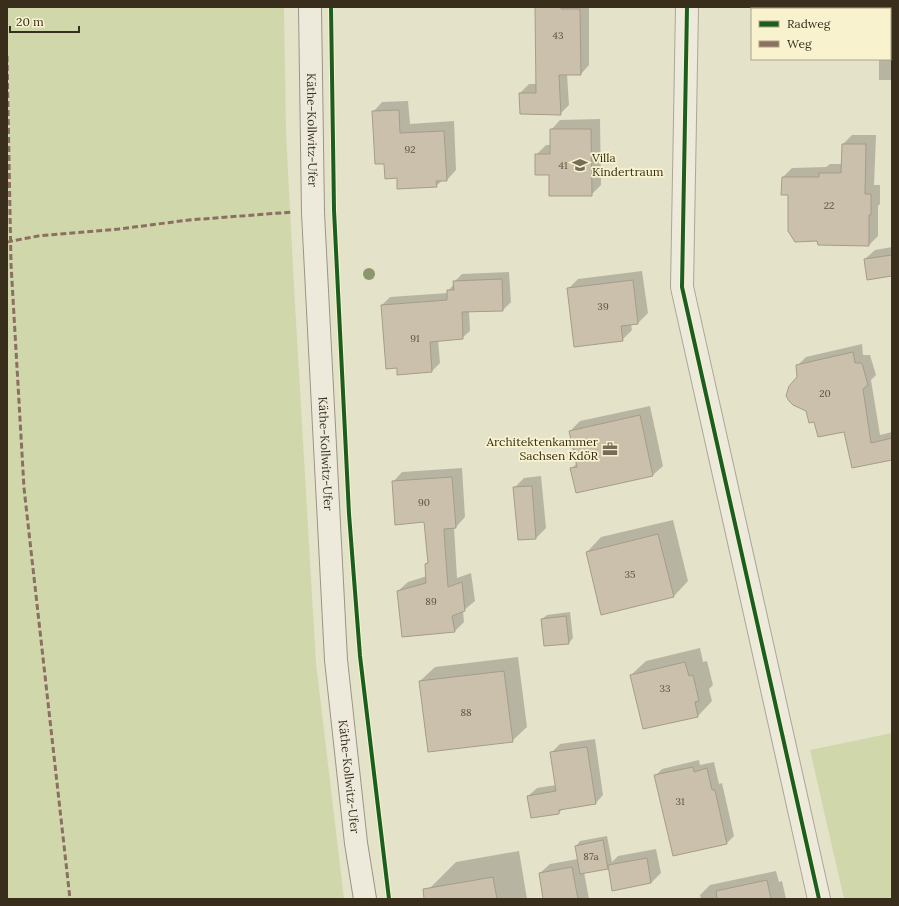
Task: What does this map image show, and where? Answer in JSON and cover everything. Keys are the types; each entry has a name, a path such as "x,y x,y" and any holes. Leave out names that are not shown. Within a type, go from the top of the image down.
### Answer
{"street":[{"name":"Käthe-Kollwitz-Ufer","path":"310,7 313,213 336,660 356,843 365,899"},
{"path":"687,7 682,287 819,899"}],"green space":[{"path":"7,7 284,7 286,132 316,663 344,899 7,899"},
{"path":"892,733 892,899 844,899 810,750"}],"building":[{"path":"535,7 580,9 581,75 559,75 561,115 520,114 519,93 536,93"},
{"path":"399,110 400,133 444,131 447,181 436,181 437,187 397,189 397,178 385,179 384,164 375,164 372,111"},
{"path":"550,129 591,129 592,196 549,196 549,175 535,175 535,154 550,154"},
{"path":"842,144 866,144 865,194 871,194 869,246 818,245 817,241 795,242 788,231 788,195 781,195 782,177 819,177 819,173 841,173"},
{"path":"892,255 892,276 867,280 864,259"},
{"path":"502,279 503,311 462,312 463,339 430,342 432,372 397,375 397,368 386,369 381,305 447,300 447,290 454,290 453,281"},
{"path":"633,280 638,324 621,326 623,341 574,347 567,288"},
{"path":"853,352 855,363 862,363 868,385 863,389 871,443 892,438 892,460 852,468 844,432 818,437 814,422 809,423 806,411 793,405 786,396 789,386 797,377 796,365"},
{"name":"Architektenkammer Sachsen KdöR","path":"640,415 653,476 576,493 570,468 577,467 569,431"},
{"path":"452,477 456,528 444,529 448,587 462,582 465,611 452,616 455,632 402,637 397,591 426,583 425,564 428,563 424,522 395,525 392,481"},
{"path":"532,486 536,539 518,540 513,487"},
{"path":"658,534 674,597 601,615 586,552"},
{"path":"566,616 569,644 544,646 541,619"},
{"path":"685,662 689,676 693,675 699,701 695,702 698,717 643,729 630,675"},
{"path":"504,671 513,742 428,752 419,681"},
{"path":"587,747 596,804 559,810 559,814 531,818 527,796 556,791 550,752"},
{"path":"693,767 694,772 707,768 712,790 715,790 727,844 673,856 654,775"},
{"path":"603,840 608,869 580,874 575,846"},
{"path":"647,858 651,883 612,891 608,865"},
{"path":"572,867 578,899 543,899 539,873"},
{"path":"493,877 497,899 424,899 423,889"},
{"path":"767,880 771,899 717,899 716,891"}],"marked path":[{"path":"7,56 11,264 24,488 70,899"},
{"path":"7,242 38,236 119,229 189,220 293,212"}],"cycle path":[{"path":"331,7 334,210 349,514 360,656 389,899"},
{"path":"687,7 682,287 819,899"}],"place":[{"name":"Villa Kindertraum","path":"580,165"},
{"name":"Architektenkammer Sachsen KdöR","path":"610,449"}]}
